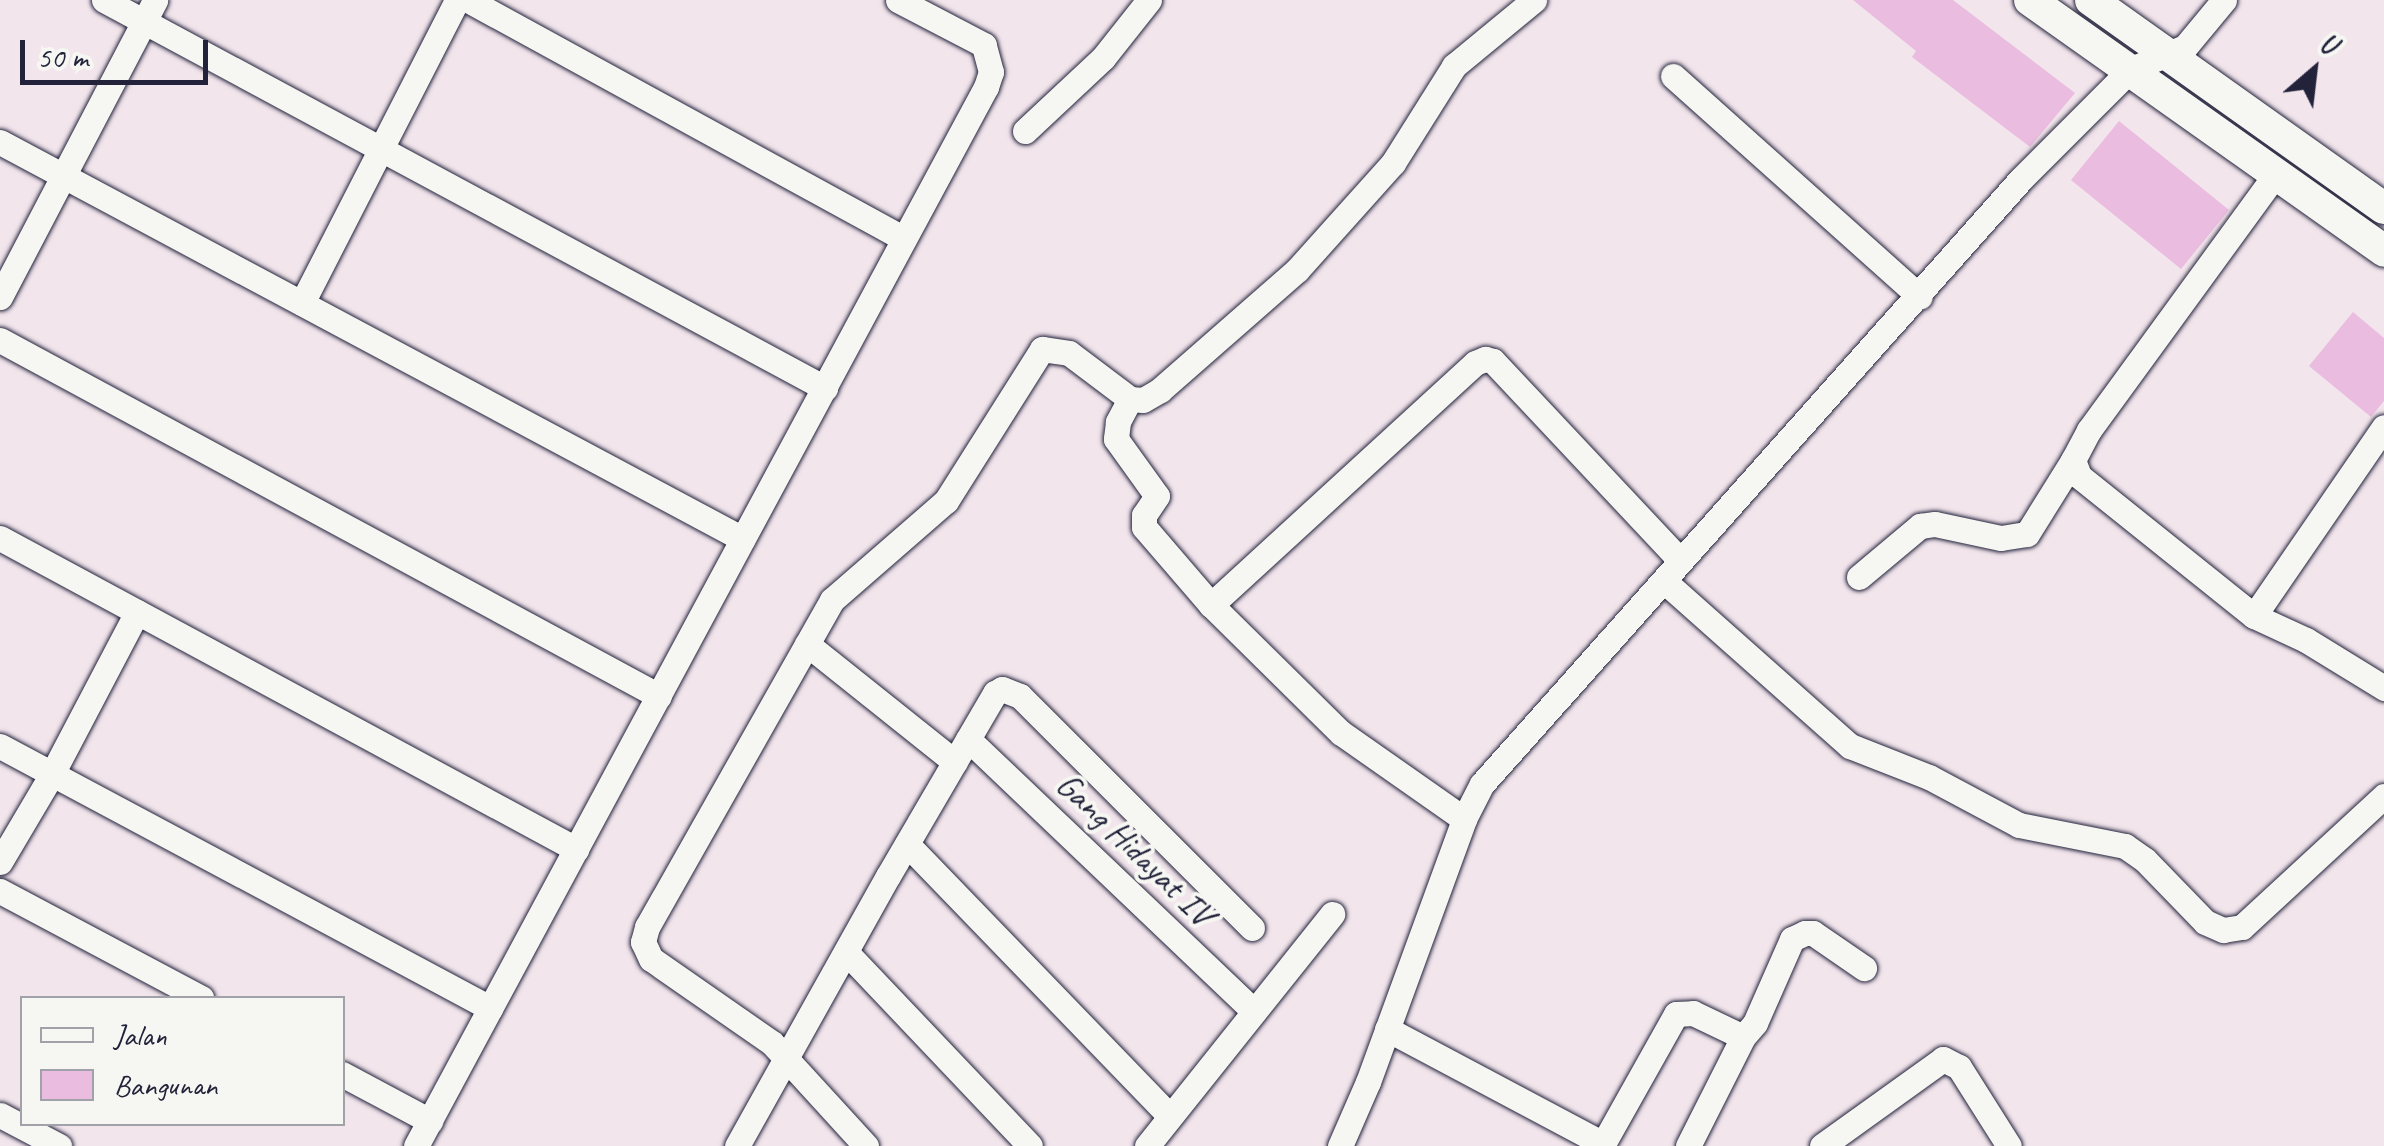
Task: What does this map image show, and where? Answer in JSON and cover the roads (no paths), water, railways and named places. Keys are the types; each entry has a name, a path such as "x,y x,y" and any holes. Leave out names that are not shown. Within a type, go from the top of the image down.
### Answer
{"main road":[{"path":"2030,0 2384,251"},
{"path":"2090,0 2168,51 2384,208"}],"street":[{"path":"104,0 150,11 381,149 824,388"},
{"path":"302,304 457,0"},
{"path":"468,0 904,239"},
{"path":"416,1146 991,72 984,45 898,0"},
{"path":"1025,130 1103,58 1149,0"},
{"path":"866,1146 772,1043 651,958 643,942 647,927 832,600 946,501 1042,350 1069,353 1130,399 1143,400 1160,390 1287,280 1392,163 1454,66 1534,0"},
{"path":"1340,1146 1464,819 1482,784 1920,298 2022,178 2131,70 2185,47 2224,0"},
{"path":"0,298 150,11"},
{"path":"1673,76 1920,298"},
{"path":"0,142 743,539"},
{"path":"1859,577 1920,526 1936,524 2000,538 2027,534 2089,430 2275,175"},
{"path":"0,340 659,696"},
{"path":"1212,604 1474,362 1484,359 1492,361 1681,560"},
{"path":"1130,399 1118,422 1116,439 1157,496 1144,515 1144,527 1212,604 1341,733 1464,819"},
{"path":"2254,616 2384,427"},
{"path":"2073,460 2079,476 2254,616 2306,640 2384,688"},
{"path":"0,538 576,850"},
{"path":"1664,581 1850,746 1929,776 2020,824 2125,846 2145,860 2205,922 2223,930 2242,927 2384,796"},
{"path":"0,862 52,774 137,612"},
{"path":"807,644 955,762"},
{"path":"737,1146 995,693 1012,689 1252,928"},
{"name":"Gang Hidayat IV","path":"968,739 1254,1010"},
{"path":"0,746 490,1008"},
{"path":"906,844 1170,1116"},
{"path":"0,891 197,996"},
{"path":"1147,1146 1332,914"},
{"path":"1688,1146 1743,1037 1755,1023 1792,939 1813,933 1864,968"},
{"path":"846,952 1030,1146"},
{"path":"1387,1029 1602,1145 1676,1014 1693,1012 1743,1037"},
{"path":"1822,1146 1943,1059 1959,1068 2008,1146"},
{"path":"345,1076 430,1120"},
{"path":"21,1126 58,1146"}]}
